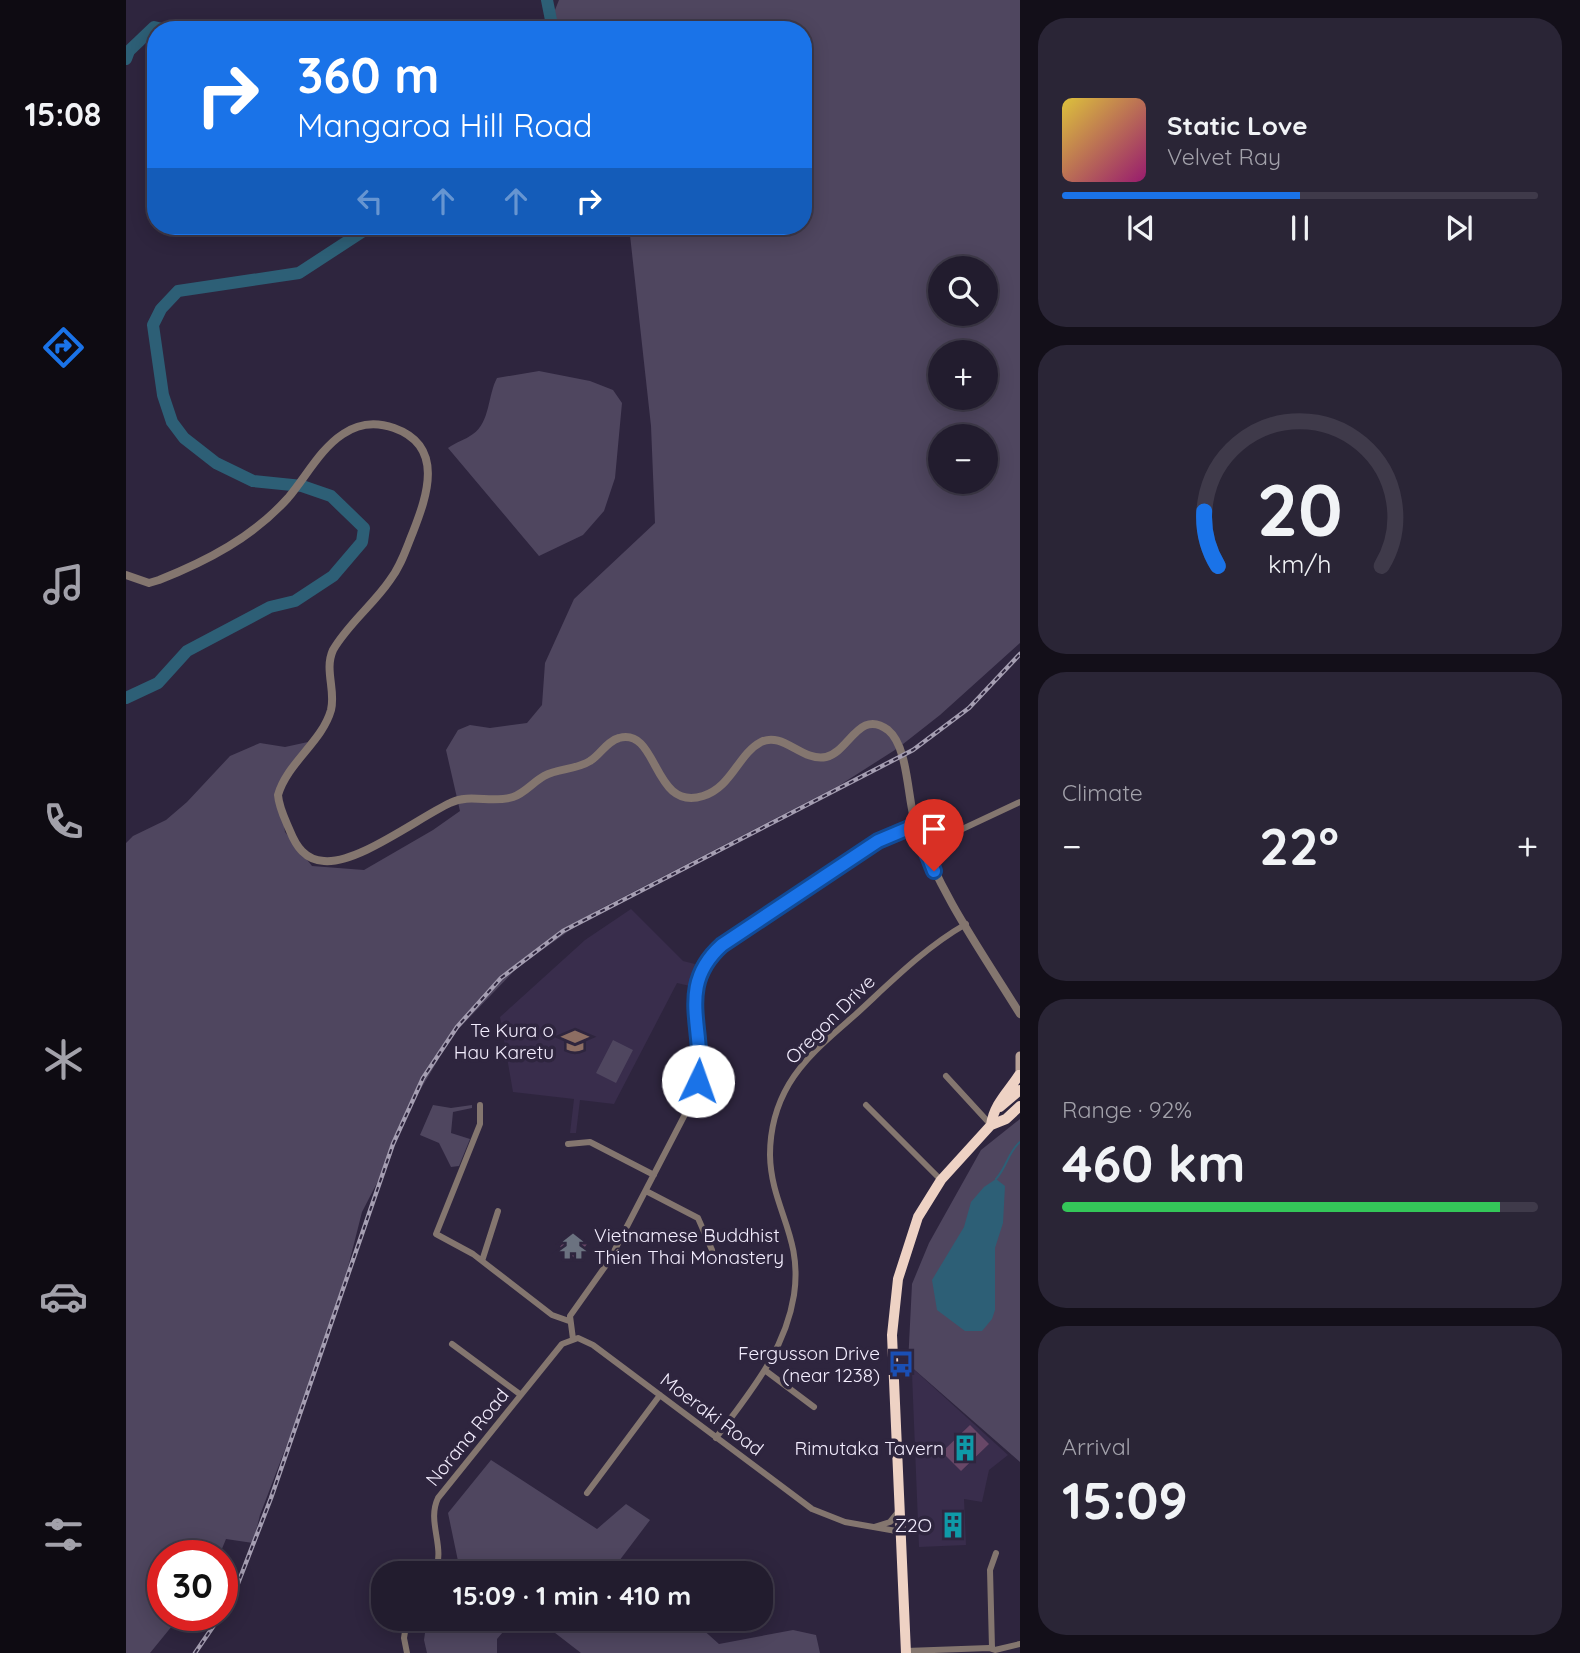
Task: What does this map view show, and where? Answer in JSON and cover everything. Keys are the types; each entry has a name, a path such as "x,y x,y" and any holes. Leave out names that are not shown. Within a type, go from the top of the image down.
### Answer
{"highway":[{"path":"992,1119 1019,1076"},
{"path":"906,1652 892,1335 895,1294 918,1217 941,1180 1020,1090"},
{"path":"992,1119 1006,1119 1020,1106"}],"main road":[{"path":"1019,1076 1020,1056"}],"street":[{"path":"126,575 149,583 221,552 245,537 289,496 341,435 360,426 374,424 396,429 410,437 425,455 429,474 421,510 398,569 345,632 331,654 329,665 332,702 327,720 279,791 278,800 293,839 309,857 330,861 350,855 385,840 458,799 506,799 517,796 542,777 590,761 616,739 626,737 636,740 647,752 671,791 681,796 696,798 707,795 724,784 756,745 764,741 779,741 811,757 826,757 840,750 859,729 871,724 888,730 899,748 916,825 934,871 1020,1014"},
{"path":"924,848 1020,802"},
{"path":"573,1339 569,1321 573,1310 609,1261 696,1090 701,1055 694,1009 698,982 709,958 722,945 878,841 916,825"},
{"name":"Oregon Drive","path":"716,1438 766,1371 786,1328 794,1298 797,1263 793,1240 774,1182 770,1156 774,1119 780,1101 806,1060 929,948 965,924"},
{"path":"946,1076 992,1119"},
{"path":"480,1105 480,1124 436,1234 482,1261 552,1315 569,1321"},
{"path":"866,1105 941,1180"},
{"path":"568,1144 590,1142 654,1175"},
{"path":"646,1191 698,1218 712,1250"},
{"path":"482,1261 498,1211"},
{"name":"Moeraki Road","path":"573,1339 587,1341 812,1509 826,1516 872,1528 902,1532"},
{"name":"Norana Road","path":"438,1561 433,1514 438,1498 562,1344 573,1339"},
{"path":"452,1344 521,1395"},
{"path":"766,1371 814,1407"},
{"path":"587,1493 660,1395"},
{"path":"872,1528 890,1522 900,1509"},
{"path":"994,1650 990,1570 996,1553"},
{"path":"405,1631 407,1653"},
{"path":"906,1652 994,1650 1020,1644"}],"shaded area":[{"path":"559,0 1020,0 1020,643 940,715 898,748 840,785 598,910 517,968 441,1047 438,1060 389,1149 392,1154 362,1212 335,1307 337,1313 260,1515 253,1543 226,1539 147,1540 147,1631 168,1631 150,1653 126,1653 126,843 133,836 166,820 187,802 230,756 260,743 285,747 308,742 280,792 285,832 312,866 364,870 433,830 460,811 446,750 458,730 470,725 490,728 527,723 542,705 545,663 574,599 655,523 651,426 630,235 812,235 812,21 551,21"},
{"path":"539,371 590,381 613,390 622,403 615,478 604,511 583,535 539,556 448,448 479,429 486,416 497,378"},
{"name":"Te Kura o Hau Karetu","path":"631,909 683,961 695,964 690,986 677,983 614,1104 580,1100 576,1133 570,1133 574,1099 513,1092 500,1017 585,940"},
{"path":"613,1040 633,1050 616,1083 596,1073"},
{"path":"433,1105 451,1108 472,1105 472,1108 453,1112 451,1133 470,1139 459,1166 451,1167 439,1143 420,1135"},
{"path":"1020,1119 1020,1462 908,1364 912,1284 929,1243 981,1150"},
{"path":"908,1364 1008,1455 989,1470 982,1502 964,1499 966,1545 919,1547 912,1374"},
{"path":"491,1460 597,1529 626,1504 650,1520 619,1561 458,1561 448,1513"},
{"path":"793,1630 816,1635 820,1653 581,1653 553,1631 704,1631 719,1644"},
{"path":"425,1631 504,1631 497,1639 497,1653 427,1653"}],"water":[{"path":"996,1179 1005,1186 1003,1223 995,1248 995,1310 992,1319 982,1331 965,1331 937,1310 932,1280 964,1227 971,1202 984,1187"}],"building":[{"name":"Vietnamese Buddhist Thien Thai Monastery","path":"571,1232 587,1244 576,1259 560,1247"},
{"name":"Rimutaka Tavern","path":"970,1425 989,1444 961,1471 942,1452"}],"waterway":[{"path":"547,0 551,21"},
{"path":"126,59 129,51 147,34"},
{"path":"126,698 158,683 187,651 270,607 295,601 333,576 362,542 364,528 331,496 302,486 253,481 216,463 184,438 172,422 163,395 153,325 161,309 178,291 299,273 357,235"},
{"path":"996,1179 1020,1142"}],"railway":[{"path":"238,1583 271,1498 393,1144 423,1078 457,1027 501,978 563,931 913,750 969,708 1020,654"},
{"path":"195,1653 210,1631"}],"place":[{"name":"Te Kura o Hau Karetu","path":"575,1041"},
{"name":"Vietnamese Buddhist Thien Thai Monastery","path":"573,1246"},
{"name":"Fergusson Drive (near 1238)","path":"901,1364"},
{"name":"Rimutaka Tavern","path":"965,1448"},
{"name":"Z2O","path":"953,1525"}],"route":[{"path":"698,1081 701,1055 694,1016 695,994 705,965 722,945 878,841 916,825 934,871"}]}
